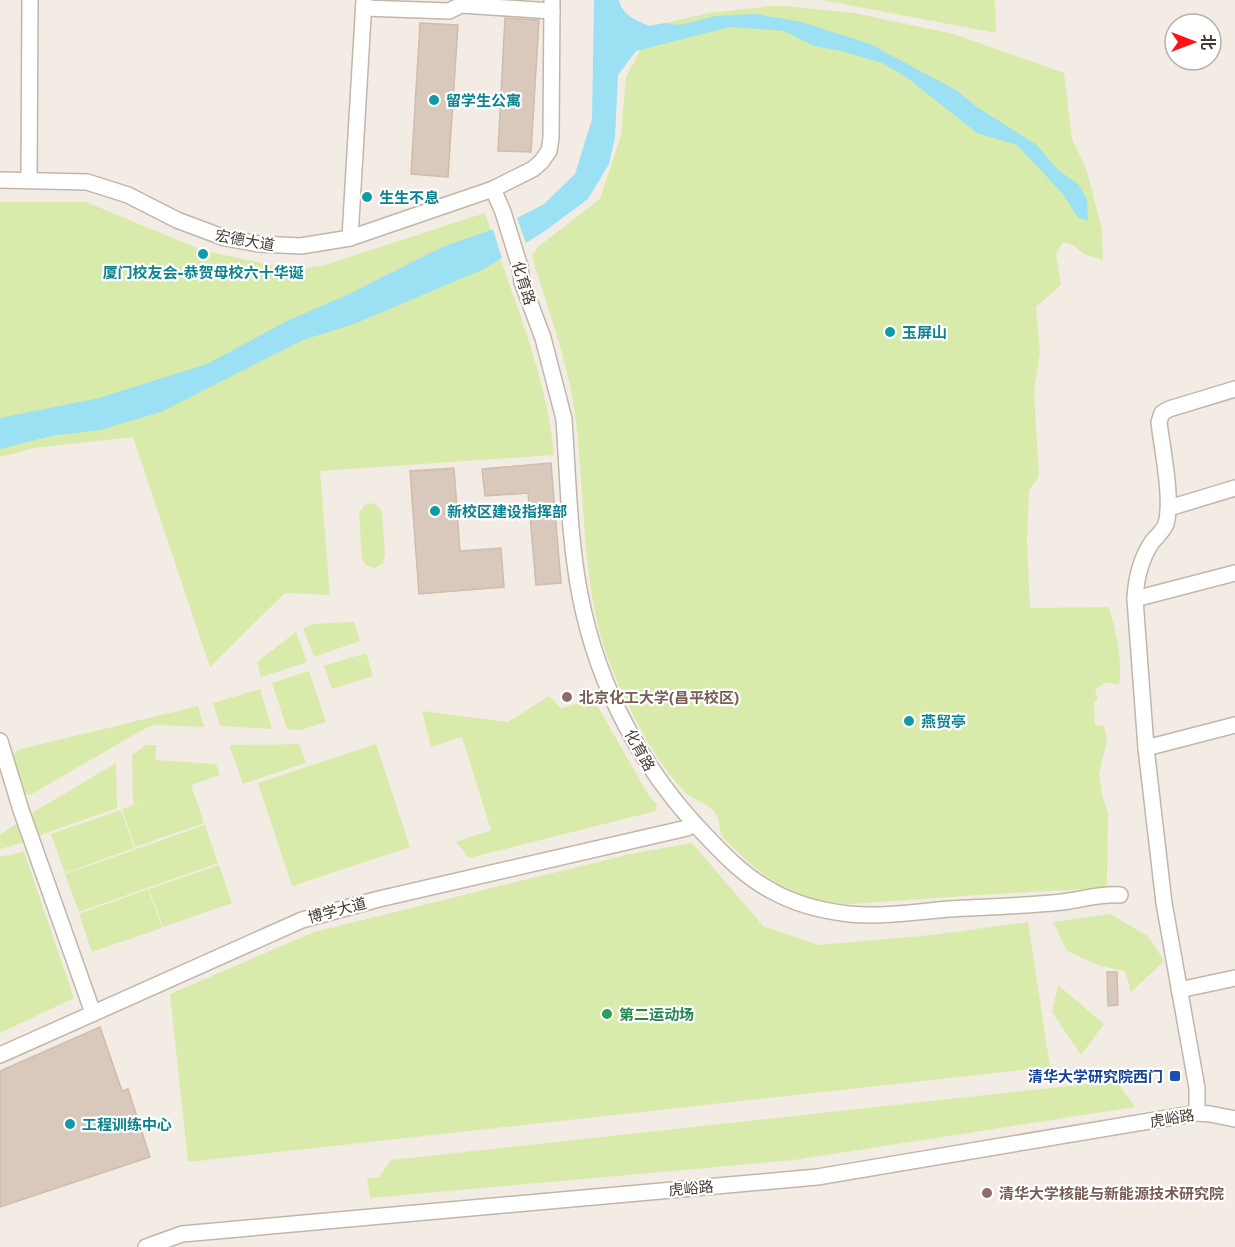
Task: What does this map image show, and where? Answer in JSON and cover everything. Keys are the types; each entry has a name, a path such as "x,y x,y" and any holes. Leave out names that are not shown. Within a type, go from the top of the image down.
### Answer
{"street":[{"path":"29,180 30,0"},
{"path":"350,238 364,4 449,11 461,5 552,5"},
{"name":"宏德大道","path":"0,180 87,182 128,195 204,232 239,241 301,246 350,238 493,189 533,169 541,162 549,151 551,138 552,5"},
{"name":"化育路","path":"493,189 518,263 522,282 543,338 564,419 571,516 580,594 597,660 609,692 653,773 678,806 732,862 753,879 772,891 805,905 849,914 900,914 1062,902 1112,894 1120,895"},
{"path":"1197,1113 1197,1088 1164,903 1146,748 1134,599 1136,576 1143,558 1165,526 1169,508 1160,422 1162,414 1169,408 1235,389"},
{"path":"1169,508 1235,488"},
{"path":"1134,599 1235,573"},
{"path":"1146,748 1235,726"},
{"path":"0,741 21,810 93,1013"},
{"name":"博学大道","path":"0,1055 302,920 379,899 687,828 694,824"},
{"path":"1179,990 1235,978"},
{"name":"虎峪路","path":"146,1247 182,1234 817,1177 1197,1113 1235,1119"}],"green space":[{"path":"821,0 995,0 996,33 828,1"},
{"path":"770,6 854,13 954,34 1064,73 1072,139 1086,168 1102,230 1103,260 1084,254 1073,245 1063,242 1056,255 1061,285 1036,307 1040,352 1034,391 1039,476 1029,491 1027,542 1030,608 1109,607 1112,616 1119,655 1119,685 1103,683 1095,691 1098,700 1094,702 1095,725 1104,726 1107,740 1099,774 1108,813 1107,888 851,904 818,900 788,889 760,872 727,842 721,834 714,811 687,794 670,775 648,743 633,715 608,658 596,616 587,559 572,394 532,256 539,246 600,199 621,135 626,77 649,27 709,13"},
{"path":"0,202 86,202 202,250 294,270 325,265 485,213 536,364 550,425 554,455 320,471 330,595 285,593 210,667 133,437 34,448 0,457"},
{"path":"372,503 379,507 382,513 385,554 383,564 374,568 366,565 362,559 359,512 365,505"},
{"path":"354,622 360,641 314,657 303,628 313,624"},
{"path":"296,632 307,662 261,677 257,662"},
{"path":"366,653 373,676 332,689 324,666"},
{"path":"309,671 326,722 301,730 287,729 272,683"},
{"path":"260,689 272,729 220,726 213,703"},
{"path":"549,696 561,708 594,700 649,796 657,804 656,811 469,858 456,842 491,830 462,737 431,747 422,711 508,722"},
{"path":"198,706 204,727 156,725 144,729 30,795 25,794 13,756 17,750"},
{"path":"299,744 306,763 243,784 229,745"},
{"path":"376,744 410,847 292,886 258,783"},
{"path":"146,745 156,745 155,760 216,764 220,775 191,785 204,823 135,847 122,809 144,801 133,804 132,755"},
{"path":"116,763 117,808 38,836 32,813"},
{"path":"121,810 134,848 65,873 51,834"},
{"path":"17,823 28,841 0,849 0,835"},
{"path":"205,825 218,863 79,912 65,874"},
{"name":"第二运动场","path":"692,843 763,926 818,945 932,935 1028,922 1050,1067 188,1162 170,994 314,932 630,854"},
{"path":"24,852 74,998 0,1033 0,857"},
{"path":"219,865 232,903 163,927 149,889"},
{"path":"148,889 162,928 92,952 79,914"},
{"path":"1110,914 1148,936 1164,961 1131,992 1125,971 1100,966 1067,951 1053,922"},
{"path":"1058,985 1104,1024 1081,1055 1052,1012"},
{"path":"1108,1069 1135,1107 794,1160 370,1198 367,1178 379,1177 391,1160 1097,1083"}],"water":[{"path":"594,0 619,0 626,13 649,26 665,23 680,25 716,16 755,14 802,22 870,44 956,90 977,107 1037,145 1057,169 1079,185 1087,200 1088,220 1078,218 1063,194 1017,145 977,133 906,77 882,63 814,46 784,31 730,27 636,51 618,75 615,137 609,164 588,199 545,231 484,269 354,324 303,340 161,412 100,430 51,436 0,449 0,418 99,398 207,364 287,321 349,294 442,247 502,226 544,204 575,174 592,119"}],"pier":[{"path":"516,215 527,246 503,262 492,226"}],"building":[{"path":"505,18 539,20 531,152 498,151"},
{"name":"留学生公寓","path":"420,23 458,25 448,177 411,174"},
{"path":"551,463 561,583 536,585 528,493 485,496 482,469"},
{"name":"新校区建设指挥部","path":"454,468 460,551 501,548 504,587 419,594 410,471"},
{"path":"1107,972 1117,972 1118,1005 1108,1006"},
{"name":"工程训练中心","path":"100,1027 122,1091 128,1089 150,1157 0,1207 0,1071"}],"place":[{"name":"留学生公寓","path":"434,100"},
{"name":"生生不息","path":"367,197"},
{"name":"厦门校友会-恭贺母校六十华诞","path":"203,254"},
{"name":"玉屏山","path":"890,332"},
{"name":"新校区建设指挥部","path":"435,511"},
{"name":"北京化工大学(昌平校区)","path":"567,697"},
{"name":"燕贸亭","path":"909,721"},
{"name":"第二运动场","path":"607,1014"},
{"name":"清华大学研究院西门","path":"1175,1076"},
{"name":"工程训练中心","path":"70,1124"},
{"name":"清华大学核能与新能源技术研究院","path":"987,1193"}]}
